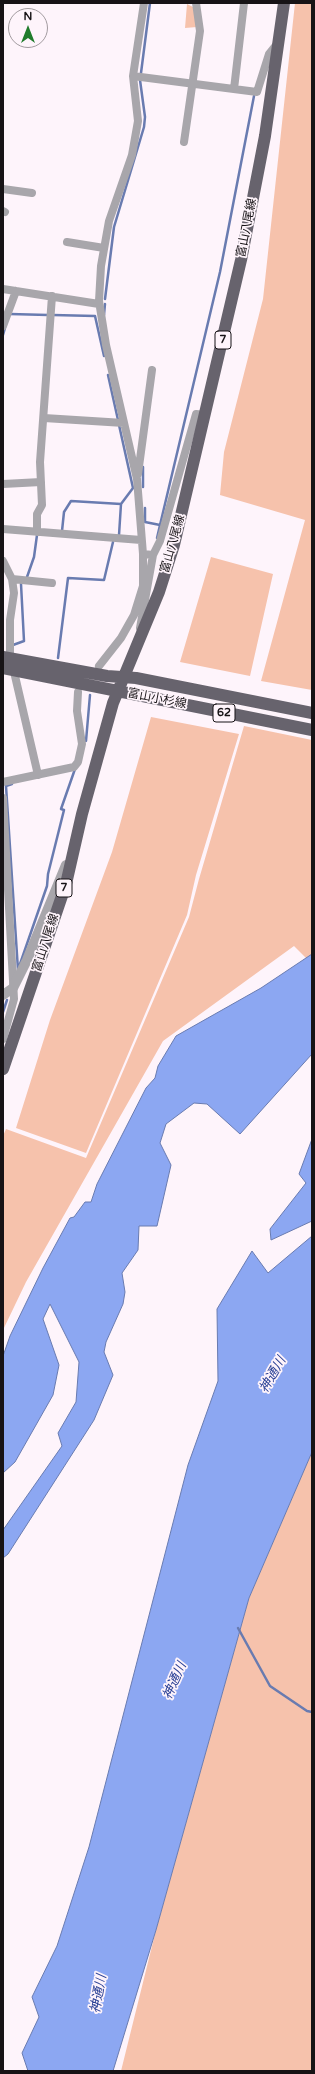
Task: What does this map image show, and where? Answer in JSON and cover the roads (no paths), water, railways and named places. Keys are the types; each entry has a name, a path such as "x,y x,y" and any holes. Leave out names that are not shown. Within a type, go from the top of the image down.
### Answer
{"main road":[{"name":"富山八尾線","path":"3,1069 66,884 72,853 118,691 159,592 174,545 206,415 241,260 265,136 284,3"},
{"name":"富山小杉線","path":"6,656 107,676 136,678 312,712"},
{"name":"富山小杉線","path":"3,668 312,730"}],"street":[{"path":"99,666 121,638 134,615 143,586 143,554 137,479 102,326 99,304 104,248 110,221 132,155 136,134 138,116 133,76 144,3"},
{"path":"184,142 200,31 196,3"},
{"path":"234,89 244,3"},
{"path":"133,76 257,92 269,54 278,42"},
{"path":"3,189 32,193"},
{"path":"66,242 104,248"},
{"path":"3,289 99,304"},
{"path":"3,326 16,291"},
{"path":"37,532 37,514 42,505 40,462 52,296"},
{"path":"137,479 152,370"},
{"path":"134,653 149,587 153,555 160,541 196,414 206,415"},
{"path":"44,418 124,423"},
{"path":"3,484 41,482"},
{"path":"3,529 141,540"},
{"path":"143,554 153,555"},
{"path":"3,561 12,579 14,601 10,620 6,656"},
{"path":"12,579 52,583"},
{"path":"15,676 38,775"},
{"path":"3,782 74,766 78,762 82,744 78,711 78,692"},
{"path":"3,798 14,971 14,999 3,1040"},
{"path":"3,995 13,988 27,960 72,853"}],"water":[{"path":"312,954 312,1054 240,1134 207,1104 194,1103 166,1124 160,1143 171,1165 157,1226 139,1226 138,1250 122,1273 125,1292 123,1304 106,1342 104,1352 113,1375 94,1420 8,1554 3,1558 3,1530 62,1446 58,1433 76,1402 79,1362 50,1304 43,1319 59,1365 53,1395 15,1462 3,1473 3,1356 10,1336 43,1268 70,1218 74,1217 85,1202 91,1202 97,1184 146,1088 155,1078 158,1066 176,1036 261,988"},
{"path":"312,1139 312,1221 271,1240 270,1229 306,1183 299,1174"},
{"name":"神通川","path":"312,1236 312,1452 249,1598 156,1930 113,2071 28,2071 22,2053 39,2017 32,1997 57,1946 89,1847 188,1465 218,1381 217,1309 252,1251 268,1273"}],"waterway":[{"path":"141,73 150,3"},
{"path":"105,299 114,227 144,127 145,117 140,80"},
{"path":"160,525 220,272 254,96"},
{"path":"104,315 105,304"},
{"path":"10,314 48,315"},
{"path":"53,315 95,316"},
{"path":"95,316 104,356"},
{"path":"3,335 5,328"},
{"path":"108,375 118,420"},
{"path":"119,425 133,488 121,504 119,535"},
{"path":"143,467 143,487"},
{"path":"62,531 64,512 71,501 121,504"},
{"path":"145,508 145,522 160,525 157,538"},
{"path":"27,577 34,557 37,535"},
{"path":"58,658 68,578 104,580 113,542"},
{"path":"13,645 24,641 21,584"},
{"path":"86,741 90,695"},
{"path":"20,964 47,886 48,874 64,810 61,809 75,769"},
{"path":"12,784 6,786 18,970"},
{"path":"3,1012 7,1000"},
{"path":"238,1628 270,1686 307,1711 312,1712"}]}
